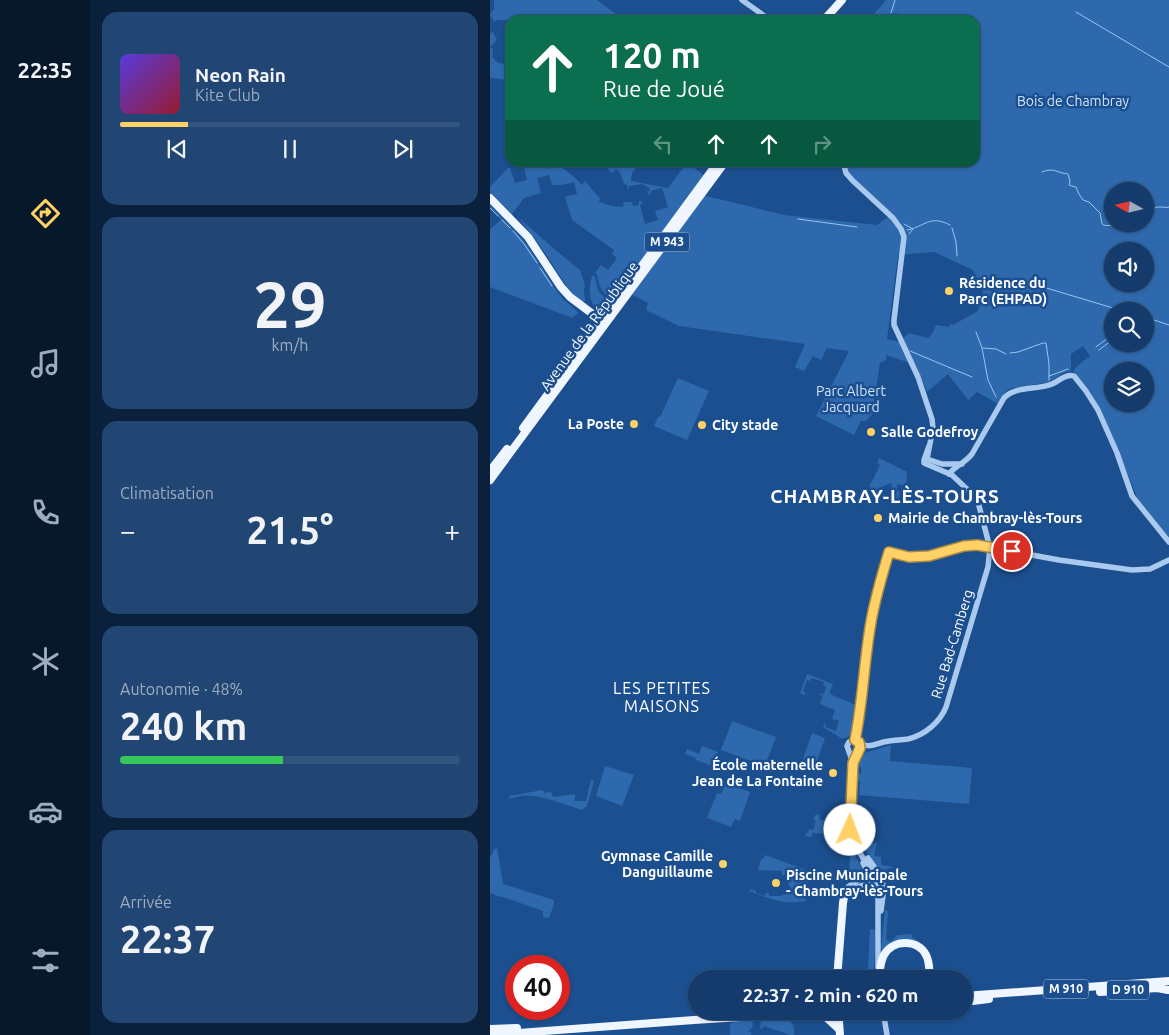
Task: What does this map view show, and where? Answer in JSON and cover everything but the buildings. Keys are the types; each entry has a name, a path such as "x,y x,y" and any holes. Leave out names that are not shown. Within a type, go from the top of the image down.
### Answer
{"main road":[{"path":"829,15 840,3"},
{"path":"833,15 840,3"},
{"name":"Avenue de la République","path":"490,480 714,167"},
{"name":"Avenue de la République","path":"490,471 595,328 606,320 721,167"},
{"path":"490,198 528,237 567,294 596,317 606,320"},
{"path":"587,310 592,316 595,328"},
{"path":"839,970 846,903 845,891"},
{"path":"880,970 885,954 890,948 904,943 916,945 923,951 928,958 929,970"},
{"name":"M 910","path":"973,996 1169,986"},
{"name":"D 910","path":"973,1001 1169,986"},
{"path":"490,1029 688,1015"},
{"path":"490,1035 694,1020"},
{"path":"828,1020 837,1029"}],"street":[{"path":"742,0 763,15"},
{"path":"844,167 852,180 893,218 902,229 904,237 894,325 918,377 932,419 933,428 926,460 927,465 950,475 972,493 978,502 990,548"},
{"path":"950,475 954,468 962,464 972,454 1008,393 1051,385 1067,375 1071,375 1074,376 1086,391 1098,410 1117,453 1132,496 1169,542"},
{"path":"926,460 942,464 962,464"},
{"path":"879,970 878,946 884,888 855,845 849,825 853,763 860,748 857,742 865,659 871,621 889,552 909,557 929,556 969,545 977,545 1132,570 1150,569 1169,560"},
{"name":"Rue Bad-Camberg","path":"857,742 871,746 912,738 929,729 940,718 946,707 983,583 990,548"},
{"path":"853,763 848,744 851,741 857,742"},
{"path":"850,752 854,754 857,752"},
{"path":"851,835 877,878"},
{"path":"845,891 849,886 864,878 866,871 860,854"},
{"path":"859,880 877,878"},
{"path":"845,891 877,878"},
{"path":"884,1020 886,1035"}],"green space":[{"path":"494,0 597,0 617,15 505,15 505,20 496,20 494,22 490,14 495,8"},
{"name":"Bois de Chambray","path":"886,0 1169,0 1169,537 1138,499 1101,410 1090,391 1073,371 1090,356 1083,346 1071,354 1071,371 1065,372 1049,382 1011,388 1004,395 1000,405 977,392 968,400 948,374 927,392 916,365 886,355 886,360 880,363 872,414 866,421 861,421 854,435 816,416 849,351 827,348 821,360 813,356 804,371 795,367 805,344 679,326 646,310 648,303 629,293 702,195 784,215 877,225 888,217 887,213 852,180 845,167 980,167 980,15 898,15 897,13 873,15","holes":["934,252 973,270 983,291 978,311 953,325 950,324 949,327 936,325 928,338 909,333 899,342 887,339 898,255"]},
{"path":"493,32 497,40 490,47 490,33"},
{"path":"490,47 493,49 492,57 498,63 505,64 505,80 490,78"},
{"path":"524,167 559,167 568,172 582,185 585,181 600,198 599,202 623,207 624,202 632,202 633,206 639,205 639,201 641,201 643,203 640,205 645,224 658,220 655,211 668,207 662,188 651,191 650,195 647,192 650,191 649,188 642,184 629,186 628,189 620,172 616,169 612,173 608,169 610,167 637,167 632,173 631,181 668,188 684,167 693,167 704,175 609,303 595,273 601,265 608,270 617,258 612,254 614,250 572,220 565,197 577,194 574,182 552,185 549,175 537,178 541,193 524,198 512,214 490,192 490,187 508,168 510,168 515,183 527,180"},
{"path":"490,205 519,235 563,299 578,312 572,318 490,287 490,229 501,220 490,208"},
{"path":"518,217 580,270 585,285 585,301 583,303 567,287 544,251"},
{"path":"593,275 598,291 605,298 607,306 601,312 594,306 590,296 590,285"},
{"path":"678,378 709,391 687,440 654,426"},
{"path":"879,458 907,472 906,486 897,484 897,491 900,492 897,505 891,483 881,487 881,493 869,487 880,465 877,463"},
{"path":"807,674 833,684 829,693 856,705 852,731 848,737 841,738 823,727 825,723 825,727 836,731 839,721 832,719 835,710 820,704 823,696 820,695 821,693 824,694 826,687 823,685 824,682 812,678 810,681 807,680 803,691 806,693 805,695 800,693"},
{"path":"732,721 776,737 765,766 721,750"},
{"path":"812,733 825,738 816,764 803,759"},
{"path":"891,745 890,761 972,768 969,804 859,795 860,781 857,781 857,774 861,774 861,767 858,767 857,763 859,757 865,753"},
{"path":"702,746 718,752 713,766 685,754 687,749 699,754"},
{"path":"605,766 634,775 622,806 596,796"},
{"path":"591,780 594,781 587,806 582,810 536,796 520,796 509,799 509,796 543,790 544,793 551,792 553,797 575,794 575,801 586,801"},
{"path":"726,783 750,792 740,821 735,819 731,827 707,818 717,793 721,794"},
{"path":"816,814 820,815 819,819 829,822 831,819 832,821 838,821 837,825 845,828 824,825 823,834 812,833 812,837 805,836 809,829 813,830 816,820 813,819"},
{"path":"848,841 863,871 861,876 849,882 850,852 847,851"},
{"path":"859,842 877,843 874,856 881,857 881,865 894,867 885,870 879,868"},
{"path":"497,847 503,884 554,900 549,918 543,917 543,911 490,893 490,857"},
{"path":"765,855 809,871 806,901 784,902 749,891 751,889 765,896 766,893 769,893 769,896 782,896 791,890 785,875 782,875 782,871 758,870 761,859"},
{"path":"885,910 888,911 886,940 891,942 897,935 912,934 912,937 920,942 918,944 910,942 884,950 881,949"},
{"path":"870,929 876,930 874,970 868,970"},
{"path":"789,1020 793,1026 794,1035 788,1035 764,1026 761,1029 761,1021"},
{"path":"734,1021 752,1021 751,1031 749,1030 748,1032 752,1033 751,1035 730,1035 730,1023"}],"waterway":[{"path":"891,13 895,0"},
{"path":"1076,12 1169,67"},
{"path":"1042,172 1053,170 1068,174 1069,185 1076,187 1083,200 1089,202 1100,213 1102,224 1104,225"},
{"path":"1154,209 1169,207"},
{"path":"490,208 498,216"},
{"path":"798,219 857,227"},
{"path":"502,220 510,228"},
{"path":"907,230 932,221 950,225"},
{"path":"904,224 913,229 909,234"},
{"path":"952,228 957,256"},
{"path":"513,231 537,263"},
{"path":"540,268 552,286"},
{"path":"1023,281 1104,305"},
{"path":"1154,320 1169,325"},
{"path":"976,332 982,348 988,380 996,397"},
{"path":"1096,347 1104,341"},
{"path":"1010,353 1046,343 1049,380"},
{"path":"1099,350 1104,346"},
{"path":"983,348 996,349 1006,354"},
{"path":"910,351 972,377"},
{"path":"1049,376 1068,369"}],"place":[{"name":"Résidence du Parc (EHPAD)","path":"949,291"},
{"name":"La Poste","path":"634,424"},
{"name":"City stade","path":"702,425"},
{"name":"Salle Godefroy","path":"871,432"},
{"name":"Mairie de Chambray-lès-Tours","path":"878,518"},
{"name":"École maternelle Jean de La Fontaine","path":"833,773"},
{"name":"Gymnase Camille Danguillaume","path":"723,864"},
{"name":"Piscine Municipale - Chambray-lès-Tours","path":"776,883"}],"district":[{"name":"CHAMBRAY-LÈS-TOURS","path":"885,496"},
{"name":"LES PETITES MAISONS","path":"662,697"}],"route":[{"path":"850,830 853,763 860,748 859,742 855,740 867,646 872,614 889,552 909,557 929,556 969,545 1012,551"}],"park label":[{"name":"Parc Albert Jacquard","path":"851,400"}]}
